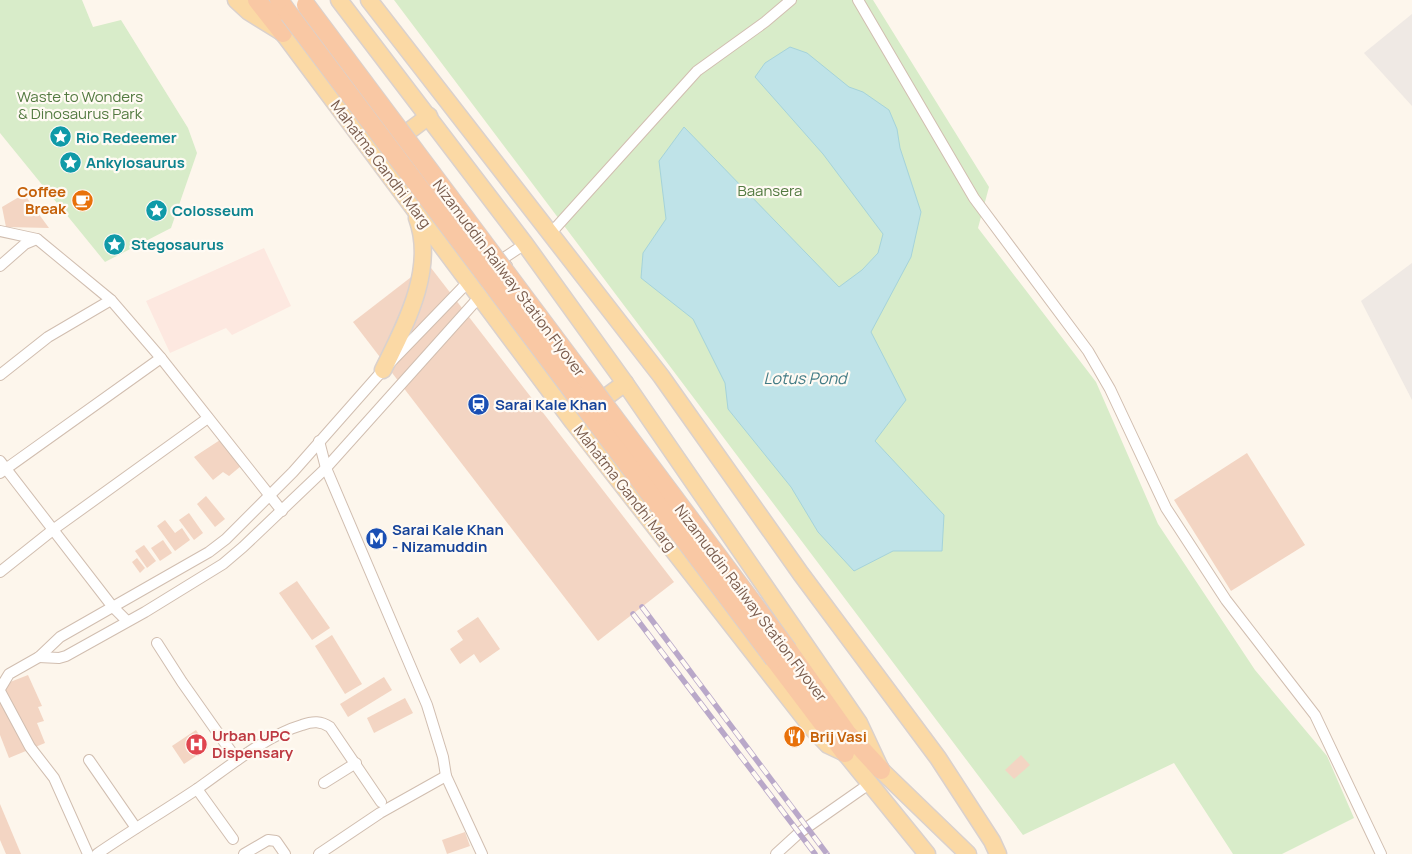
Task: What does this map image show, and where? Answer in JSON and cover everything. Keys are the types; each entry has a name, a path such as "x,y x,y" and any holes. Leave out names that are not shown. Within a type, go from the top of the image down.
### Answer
{"highway":[{"path":"256,0 283,33"},
{"name":"Nizamuddin Railway Station Flyover","path":"279,0 781,654 847,733 881,770"},
{"name":"Nizamuddin Railway Station Flyover","path":"302,0 781,654 845,753"}],"main road":[{"name":"Mahatma Gandhi Marg","path":"236,0 249,12 283,33 573,422 812,728 828,745 845,753 927,854"},
{"path":"339,0 525,244 625,383 859,723 881,770 968,854"},
{"path":"370,0 661,376 801,574 938,758 992,841 998,854"},
{"path":"376,156 429,116"},
{"path":"383,370 405,327 420,279 424,249 422,230 413,206"},
{"path":"573,422 625,383"}],"street":[{"path":"550,234 697,71 765,22 791,0"},
{"path":"858,0 974,198 1088,351 1110,389 1166,508 1226,600 1315,715 1381,854"},
{"path":"0,231 37,239 111,300 161,358 271,494 282,511"},
{"path":"0,266 25,244 37,239"},
{"path":"88,854 54,778 30,747 0,690 14,670 40,657 52,642 209,552 226,539 271,494 383,370 468,281 525,244"},
{"path":"40,657 59,658 66,656 146,612 223,564 326,468 404,379 481,298 525,244"},
{"path":"0,375 48,337 111,300"},
{"path":"127,621 112,606 54,529 2,467 161,358"},
{"path":"0,572 54,529 208,418"},
{"path":"319,441 326,468 427,705 443,757 446,776 482,854"},
{"path":"157,643 237,760"},
{"path":"97,854 197,789 237,760 301,725 323,722 330,727 380,802"},
{"path":"89,760 136,828"},
{"path":"324,783 356,764"},
{"path":"319,854 380,813 446,776"},
{"path":"776,854 799,833 870,784"},
{"path":"197,789 233,839"},
{"path":"244,854 268,840 276,840 285,854"}],"shaded area":[{"path":"1412,14 1412,106 1364,53"},
{"path":"264,248 291,306 232,335 226,328 170,353 146,301"},
{"path":"1412,263 1412,400 1361,301"}],"green space":[{"name":"Waste to Wonders & Dinosaurus Park","path":"0,0 82,0 93,27 121,20 188,128 197,153 171,228 105,262 0,133"},
{"name":"Baansera","path":"394,0 873,0 989,187 978,228 1096,382 1158,524 1255,670 1327,756 1354,818 1282,854 1233,854 1174,763 1023,835"}],"water":[{"name":"Lotus Pond","path":"790,47 807,53 849,87 863,92 889,110 897,129 900,148 921,212 911,257 871,332 906,400 875,441 944,515 942,551 893,551 854,571 818,532 791,487 728,409 725,383 693,319 641,278 643,253 666,219 659,161 684,127 839,287 862,270 878,253 883,234 823,154 755,77 765,63"}],"building":[{"path":"24,194 49,228 6,227 2,207"},
{"name":"Sarai Kale Khan","path":"428,264 674,582 598,641 353,322"},
{"path":"220,440 241,466 229,476 223,472 213,480 194,457"},
{"path":"1247,453 1305,545 1231,591 1174,500"},
{"path":"206,496 225,519 215,527 197,504"},
{"path":"189,513 203,533 194,540 179,520"},
{"path":"165,520 175,533 182,528 190,540 175,551 157,526"},
{"path":"163,540 172,553 160,561 151,548"},
{"path":"144,545 156,561 147,568 135,551"},
{"path":"137,558 145,568 140,573 132,562"},
{"path":"297,581 330,628 312,640 279,593"},
{"path":"478,617 500,649 480,663 474,654 460,664 450,649 463,640 457,631"},
{"path":"332,635 362,684 345,694 315,646"},
{"path":"28,675 42,706 38,707 44,721 37,723 45,743 9,758 0,735 0,686"},
{"path":"384,677 392,690 348,717 340,704"},
{"path":"405,698 413,713 374,733 367,718"},
{"path":"196,730 208,748 184,764 172,746"},
{"path":"1021,755 1030,765 1014,779 1005,770"},
{"path":"0,804 21,854 6,854 0,840"},
{"path":"465,832 470,846 447,854 442,840"}],"railway":[{"path":"642,607 827,854"},
{"path":"633,614 815,854"}],"place":[{"name":"Rio Redeemer","path":"60,137"},
{"name":"Ankylosaurus","path":"70,162"},
{"name":"Coffee Break","path":"82,200"},
{"name":"Colosseum","path":"156,210"},
{"name":"Stegosaurus","path":"115,244"},
{"name":"Sarai Kale Khan","path":"479,404"},
{"name":"Sarai Kale Khan - Nizamuddin","path":"376,538"},
{"name":"Brij Vasi","path":"794,736"},
{"name":"Urban UPC Dispensary","path":"196,744"}]}
